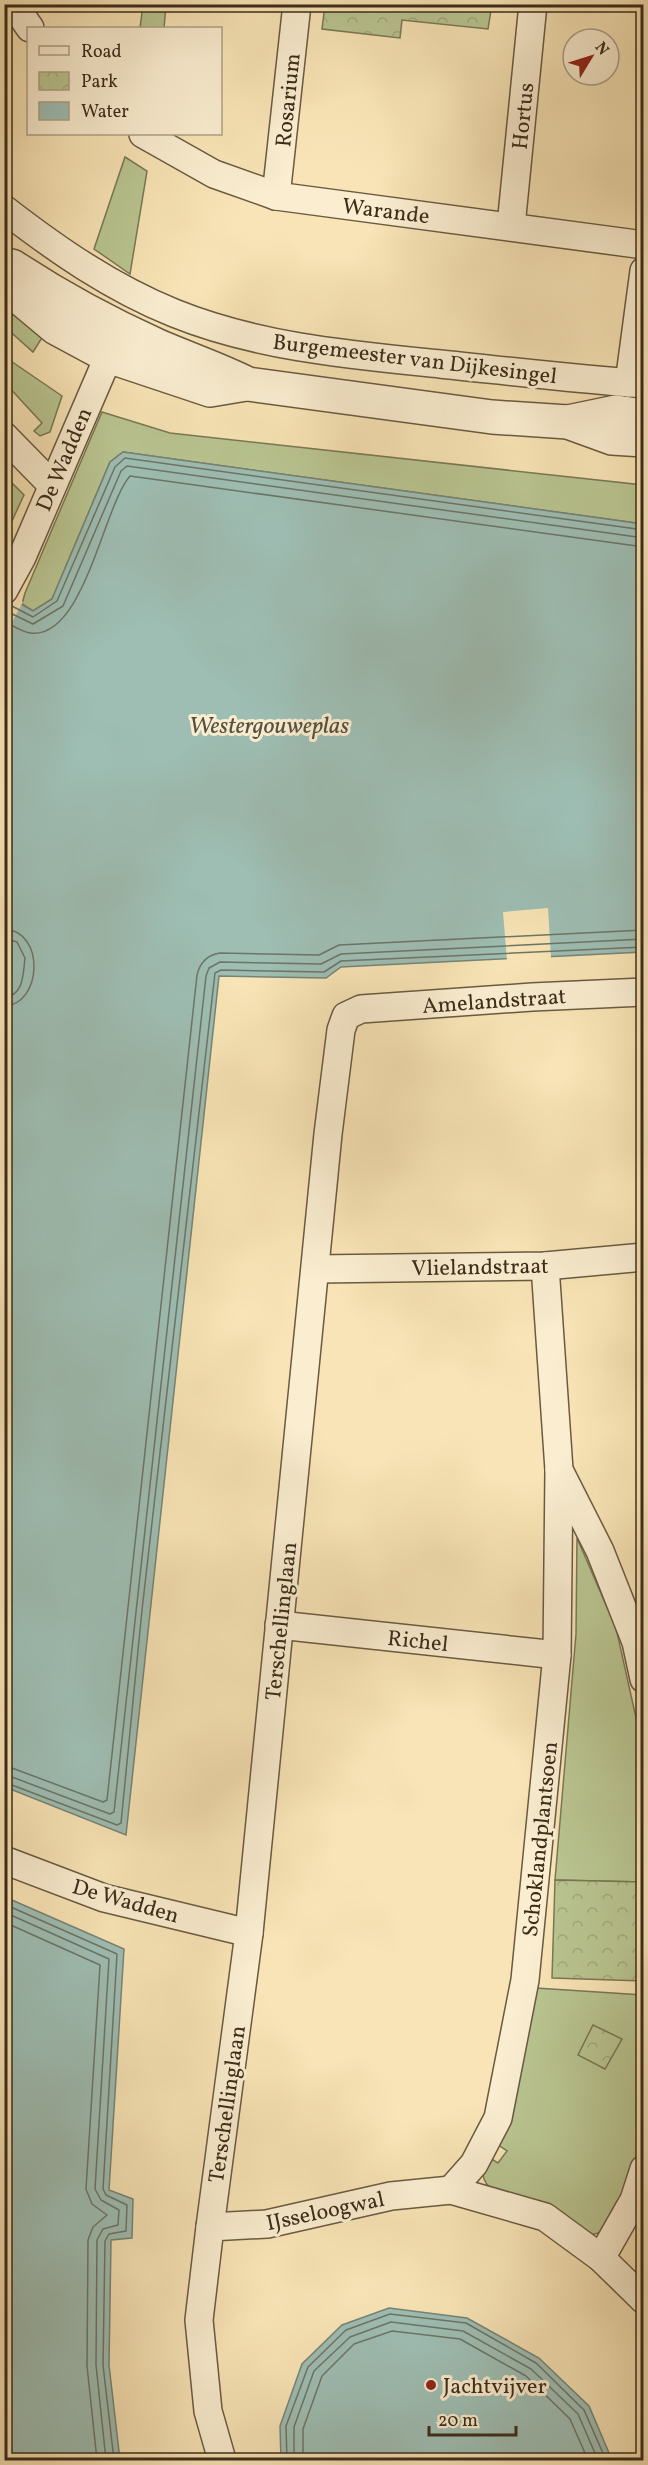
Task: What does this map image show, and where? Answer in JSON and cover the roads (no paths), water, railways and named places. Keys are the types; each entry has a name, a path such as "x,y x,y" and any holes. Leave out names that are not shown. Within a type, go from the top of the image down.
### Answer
{"street":[{"path":"12,4 29,27"},
{"name":"Rosarium","path":"276,196 297,4"},
{"name":"Hortus","path":"511,226 533,4"},
{"name":"Warande","path":"145,135 214,174 276,196 644,245"},
{"name":"Burgemeester van Dijkesingel","path":"4,209 79,264 132,294 213,327 315,349 636,383"},
{"name":"Burgemeester van Dijkesingel","path":"4,265 12,266 71,304 114,342"},
{"path":"636,383 644,271"},
{"name":"Burgemeester van Dijkesingel","path":"4,282 56,328 211,366 248,384 481,415 568,422 612,438 644,440"},
{"name":"De Wadden","path":"5,589 22,557 114,342"},
{"name":"Burgemeester van Dijkesingel","path":"568,422 616,412 644,416"},
{"path":"4,436 52,485"},
{"name":"Amelandstraat","path":"346,1016 361,1009 644,992"},
{"name":"Terschellinglaan","path":"210,2227 249,1933 328,1134 341,1030 346,1016"},
{"name":"Vlielandstraat","path":"315,1269 545,1266 644,1257"},
{"name":"Schoklandplantsoen","path":"451,2190 474,2164 498,2118 525,1980 557,1655 559,1470 545,1266"},
{"name":"Schoklandplantsoen","path":"559,1470 600,1551 640,1641 644,1679"},
{"name":"Richel","path":"279,1625 557,1655"},
{"name":"De Wadden","path":"4,1860 104,1898 249,1933"},
{"path":"601,2258 634,2200 644,2169"},
{"name":"IJsseloogwal","path":"210,2227 267,2224 391,2196 451,2190 545,2217 601,2258 644,2300"},
{"path":"210,2227 199,2320 208,2411 222,2460"}],"water":[{"name":"Westergouweplas","path":"123,452 643,524 643,952 341,967 326,978 219,976 126,1835 5,1787 4,999 12,957 5,949 5,595 33,611 52,599 110,462"},
{"path":"5,1897 124,1949 109,2190 133,2199 132,2238 111,2240 109,2365 120,2460 5,2460"},
{"name":"Jachtvijver","path":"389,2308 467,2318 539,2358 589,2406 612,2460 281,2460 280,2426 302,2364 342,2325"}],"place":[{"name":"Jachtvijver","path":"431,2385"}]}
